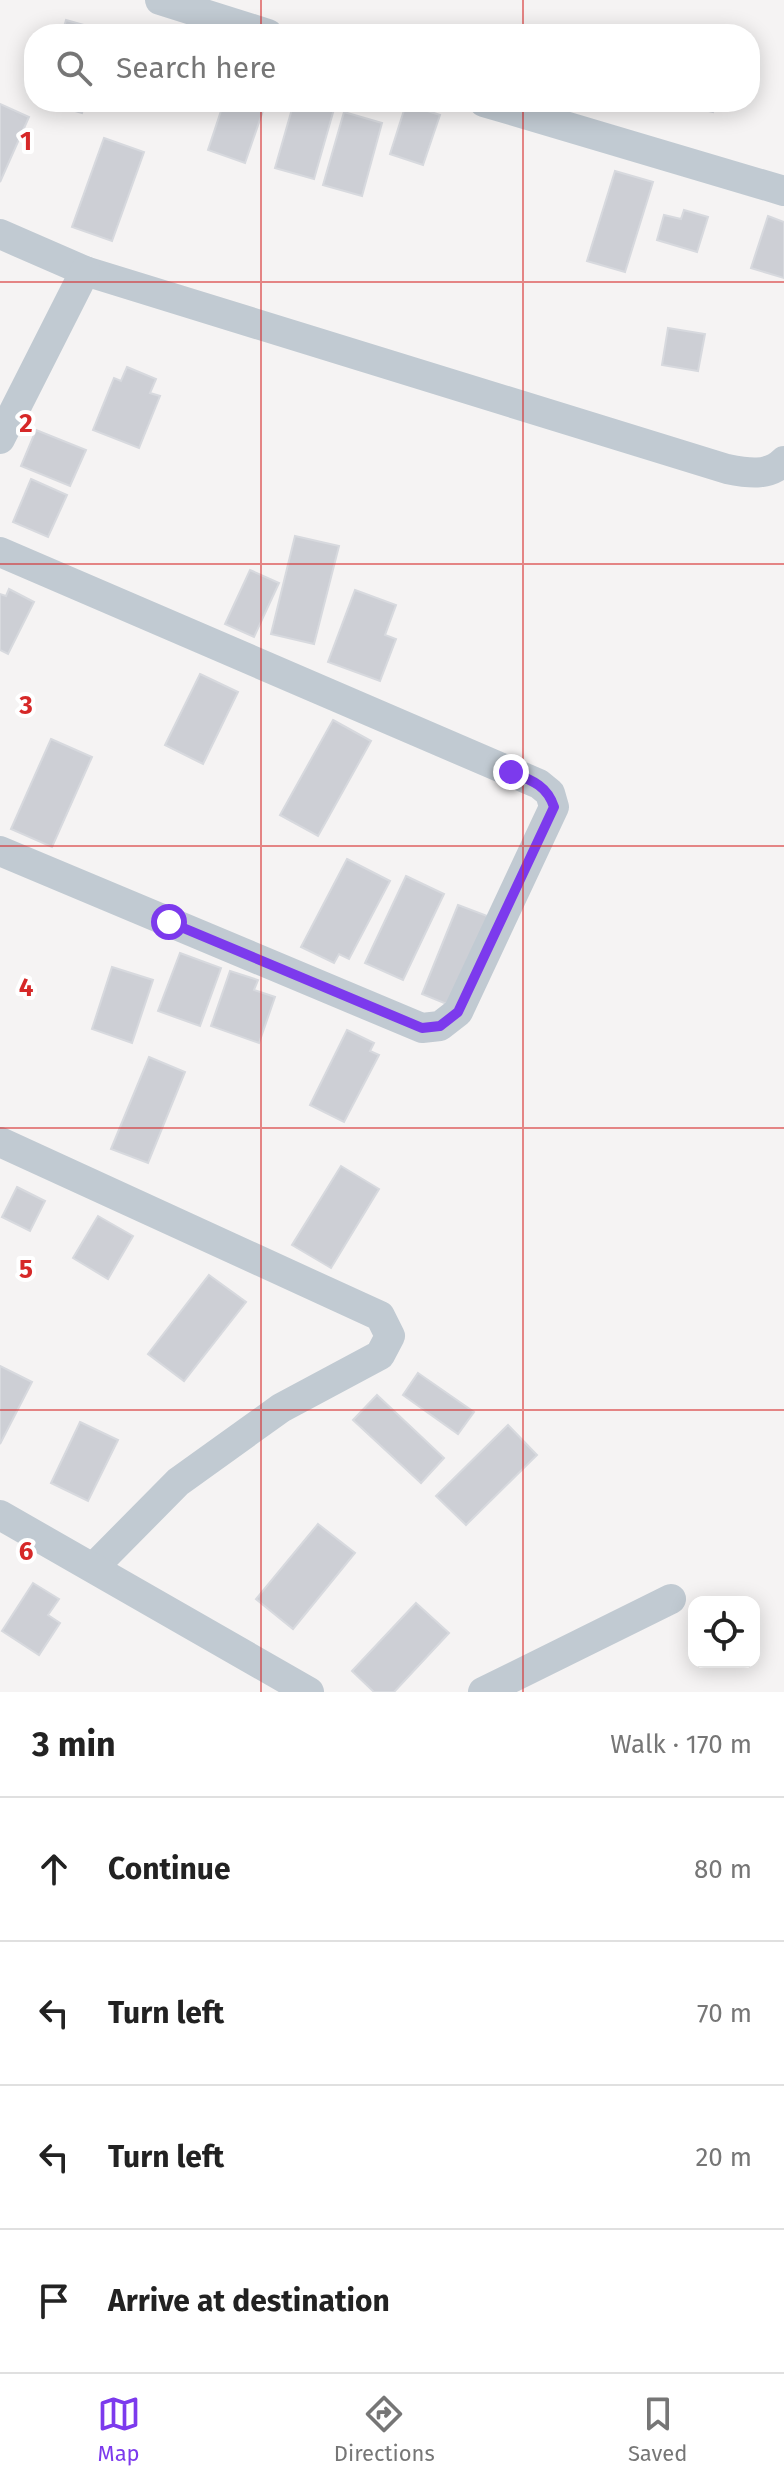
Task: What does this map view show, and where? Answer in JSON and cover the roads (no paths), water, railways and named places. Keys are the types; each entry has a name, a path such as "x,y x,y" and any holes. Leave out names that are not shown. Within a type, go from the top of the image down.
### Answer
{"street":[{"path":"160,0 236,24"},
{"path":"518,112 784,191"},
{"path":"0,234 85,271 727,469 753,474 776,469 784,461"},
{"path":"0,439 85,271"},
{"path":"0,552 539,784 550,793 554,807 458,1012 440,1026 422,1028 0,851"},
{"path":"0,1142 380,1316 390,1336 380,1355 281,1408 178,1482 94,1567"},
{"path":"0,1515 309,1692"},
{"path":"483,1692 671,1599"}]}
